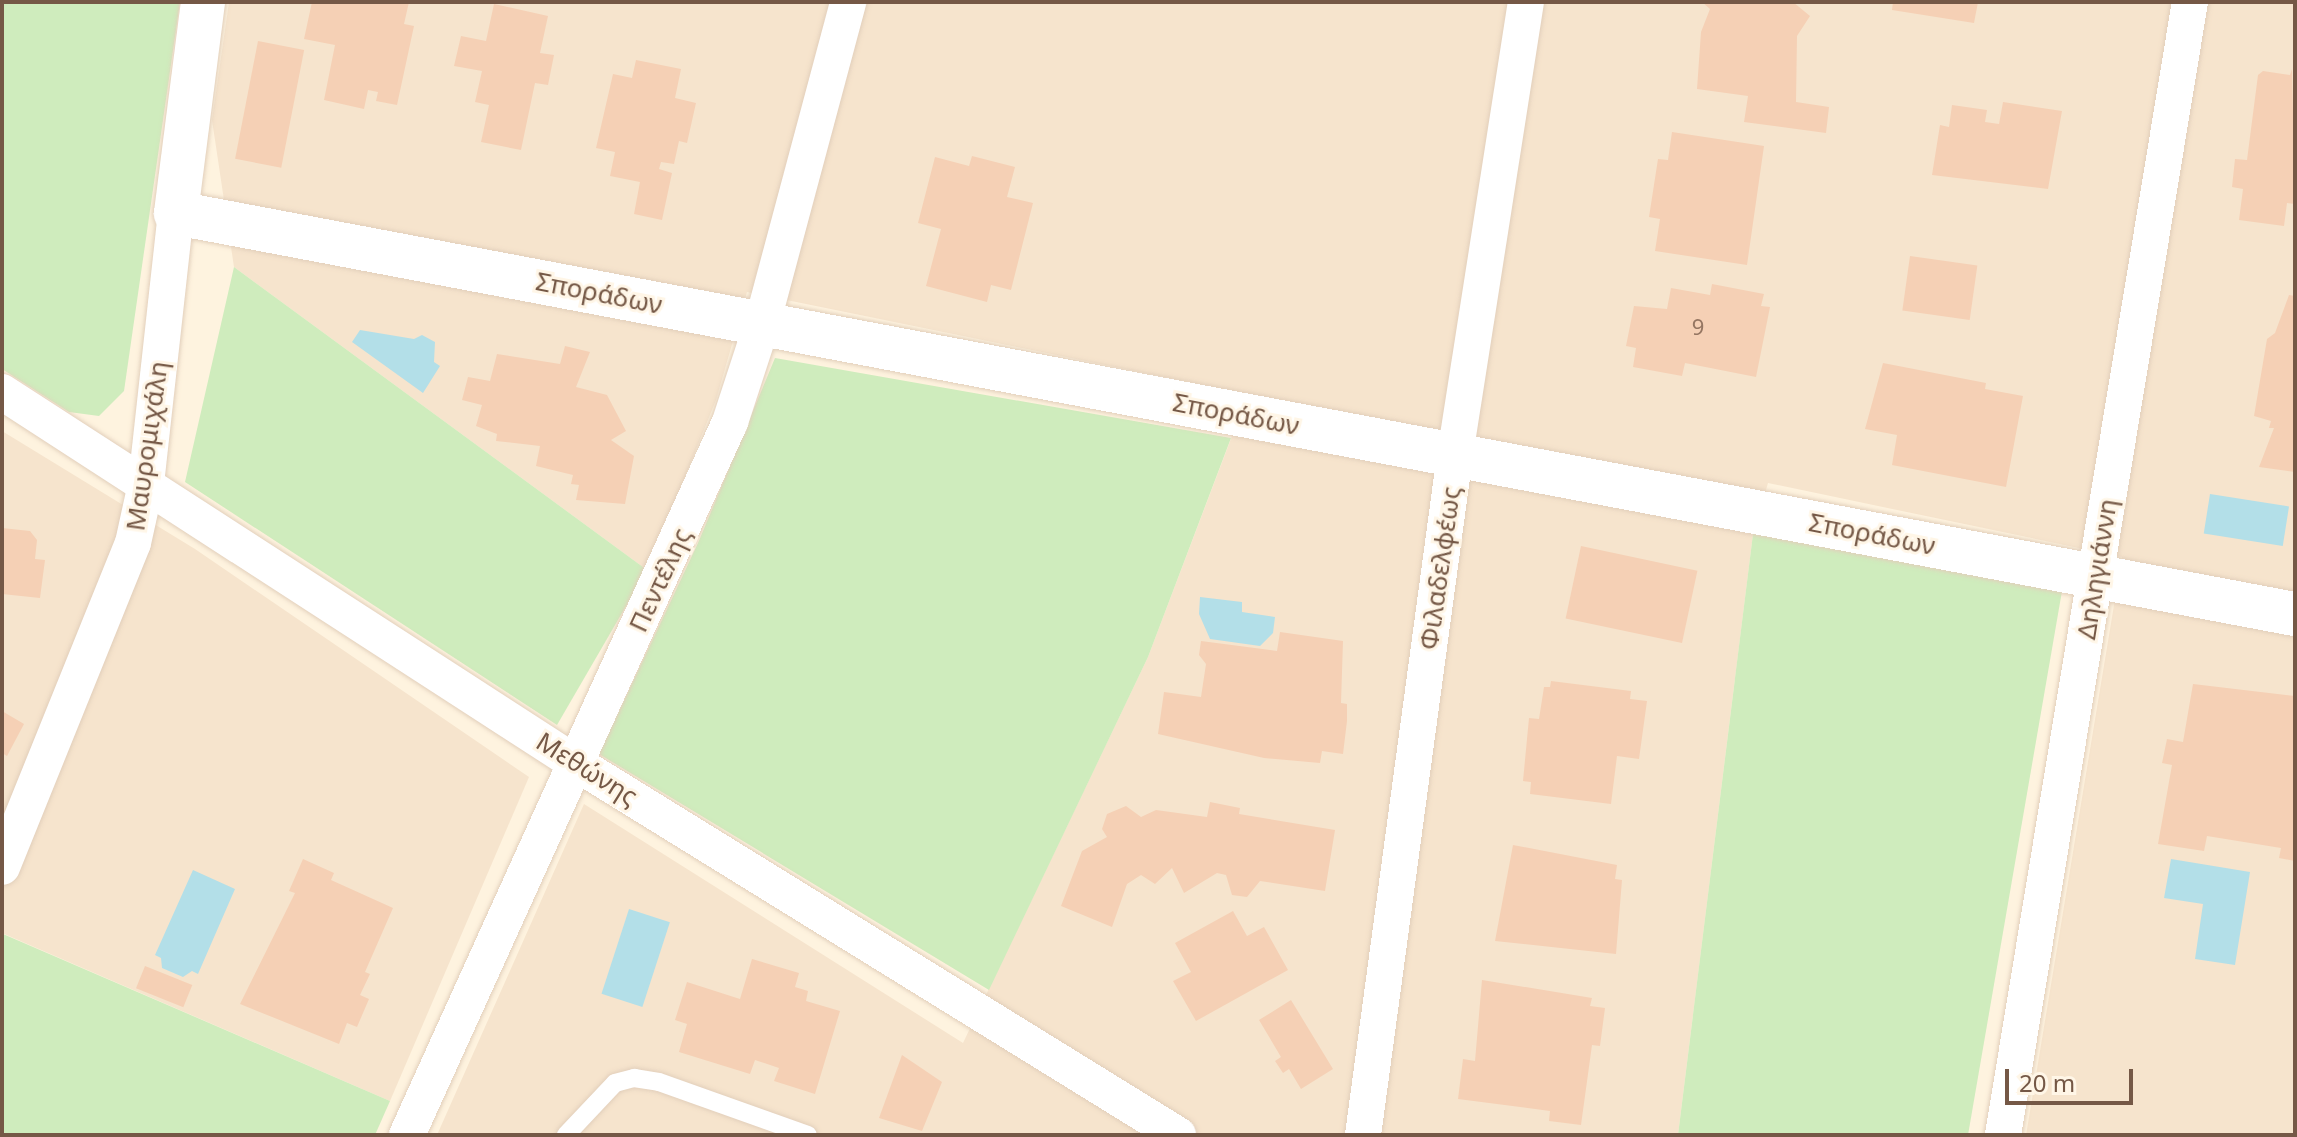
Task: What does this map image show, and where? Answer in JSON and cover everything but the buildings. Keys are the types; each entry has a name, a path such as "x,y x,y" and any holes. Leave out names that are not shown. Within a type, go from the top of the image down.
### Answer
{"street":[{"name":"Μαυρομιχάλη","path":"2,867 133,543 146,484 203,2"},
{"name":"Πεντέλης","path":"409,1134 574,762 696,500 762,324 848,2"},
{"name":"Φιλαδελφέως","path":"1363,1135 1455,455 1526,2"},
{"name":"Δηληγιάννη","path":"2003,1135 2190,2"},
{"name":"Σποράδων","path":"176,213 2295,614"},
{"name":"Μεθώνης","path":"2,392 574,762 1178,1135"}],"lane":[{"path":"566,1135 615,1083 634,1078 808,1135"}],"shaded area":[{"path":"229,2 2295,2 2295,1135 2026,1135 2122,557 1768,483 1753,534 1678,1135 437,1135 584,804 963,1043 1148,657 1248,394 747,292 716,400 647,570 234,267 212,120"},
{"path":"2,431 195,549 529,777 390,1101 2,933"}],"green space":[{"path":"2,2 180,2 124,391 99,416 69,412 2,369"},
{"path":"234,267 647,570 557,725 185,482"},
{"path":"775,358 1231,438 1148,657 989,990 599,754 698,543"},
{"path":"1753,534 2062,591 1968,1135 1678,1135"},
{"path":"3,934 390,1101 375,1135 2,1135"}],"water":[{"path":"360,330 414,339 422,335 435,342 434,362 440,366 423,393 352,342"},
{"path":"2210,494 2289,507 2283,546 2204,534"},
{"path":"1200,597 1242,602 1242,612 1275,617 1273,633 1260,646 1210,639 1199,614"},
{"path":"2171,859 2250,872 2235,965 2195,959 2203,904 2164,898"},
{"path":"193,870 235,889 198,974 192,971 183,977 162,968 161,958 155,955"},
{"path":"629,909 670,922 642,1007 601,994"}]}
